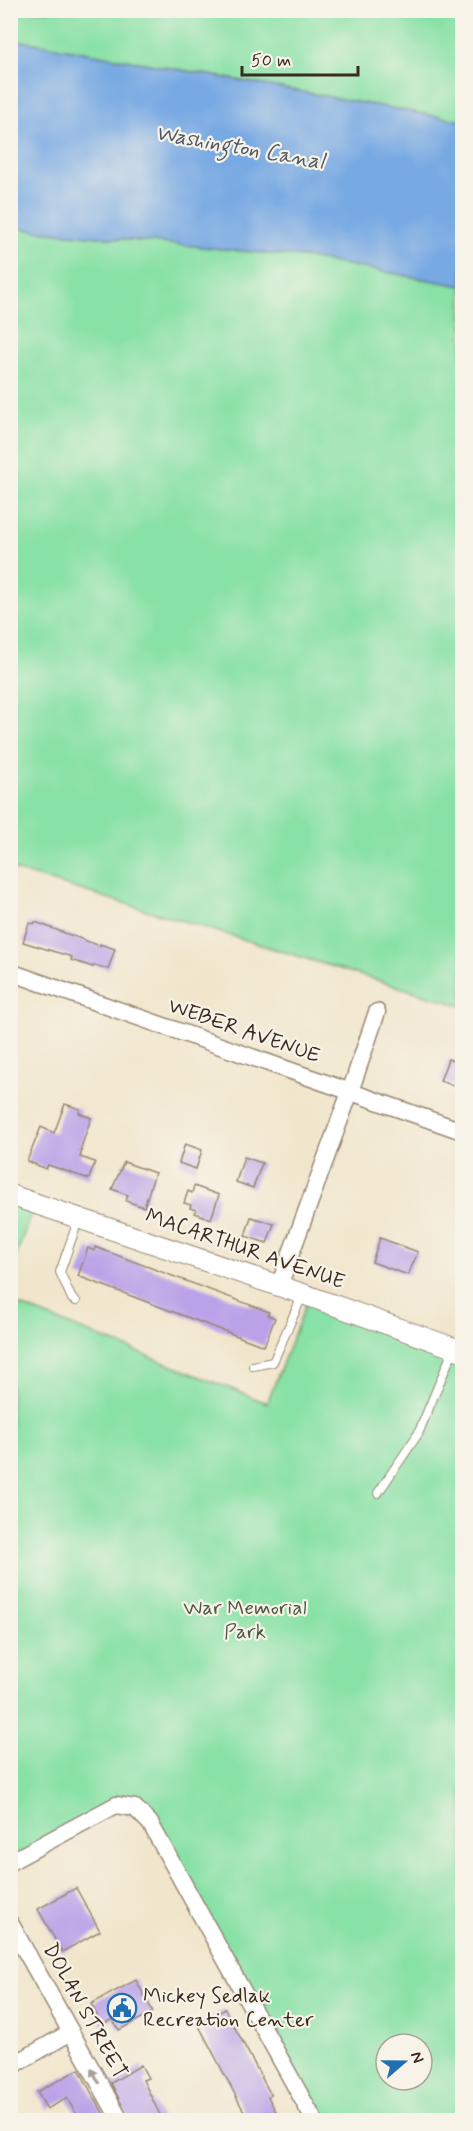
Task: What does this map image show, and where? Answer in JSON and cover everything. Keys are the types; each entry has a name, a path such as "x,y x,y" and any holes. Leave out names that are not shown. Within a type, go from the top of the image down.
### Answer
{"street":[{"name":"WEBER AVENUE","path":"10,972 462,1131"},
{"path":"279,1286 377,1012"},
{"name":"MACARTHUR AVENUE","path":"10,1195 303,1294 458,1350"},
{"path":"10,1862 116,1805 135,1808 150,1823 314,2121"},
{"name":"DOLAN STREET","path":"10,1923 120,2121"},
{"path":"10,2067 71,2032"}],"lane":[{"path":"76,1301 72,1299 60,1272 79,1218"},
{"path":"253,1366 273,1362 303,1294"},
{"path":"378,1493 417,1434 458,1350"}],"green space":[{"path":"10,11 462,11 462,121 11,39"},
{"path":"10,226 29,230 304,257 462,286 462,1006 11,869"},
{"path":"11,1195 35,1203 11,1270"},
{"name":"War Memorial Park","path":"309,1296 462,1351 462,2120 314,2120 150,1823 115,1805 11,1862 11,1302 267,1403"}],"water":[{"name":"Washington Canal","path":"11,39 462,121 462,286 304,257 29,230 11,226"}],"building":[{"path":"35,922 100,946 100,944 115,949 108,969 94,965 93,967 71,960 72,957 23,942 29,923 34,924"},
{"path":"448,1059 462,1064 462,1088 440,1081"},
{"path":"65,1104 80,1109 79,1113 91,1118 80,1151 82,1151 80,1157 95,1162 89,1179 48,1165 46,1169 27,1161 41,1127 54,1133"},
{"path":"185,1144 202,1150 196,1169 179,1163"},
{"path":"244,1157 262,1163 253,1188 236,1182"},
{"path":"124,1162 155,1173 144,1207 126,1201 128,1195 112,1189"},
{"path":"194,1186 219,1195 211,1219 195,1213 196,1210 190,1208 191,1205 184,1203 188,1191 192,1193"},
{"path":"251,1217 274,1224 267,1243 245,1236"},
{"path":"380,1238 418,1252 408,1275 372,1262"},
{"path":"95,1247 269,1312 268,1315 275,1318 264,1346 78,1276 88,1248 94,1251"},
{"path":"76,1888 100,1931 62,1952 38,1909"},
{"name":"Mickey Sedlak Recreation Center","path":"136,1980 153,2012 119,2030 112,2019 102,2025 91,2004"},
{"path":"225,2009 271,2095 268,2097 281,2121 249,2121 198,2024"},
{"path":"141,2065 148,2078 143,2080 163,2121 130,2121 111,2083"},
{"path":"79,2069 108,2121 80,2121 67,2098 47,2109 37,2092"}],"place":[{"name":"Mickey Sedlak Recreation Center","path":"122,2008"}]}
